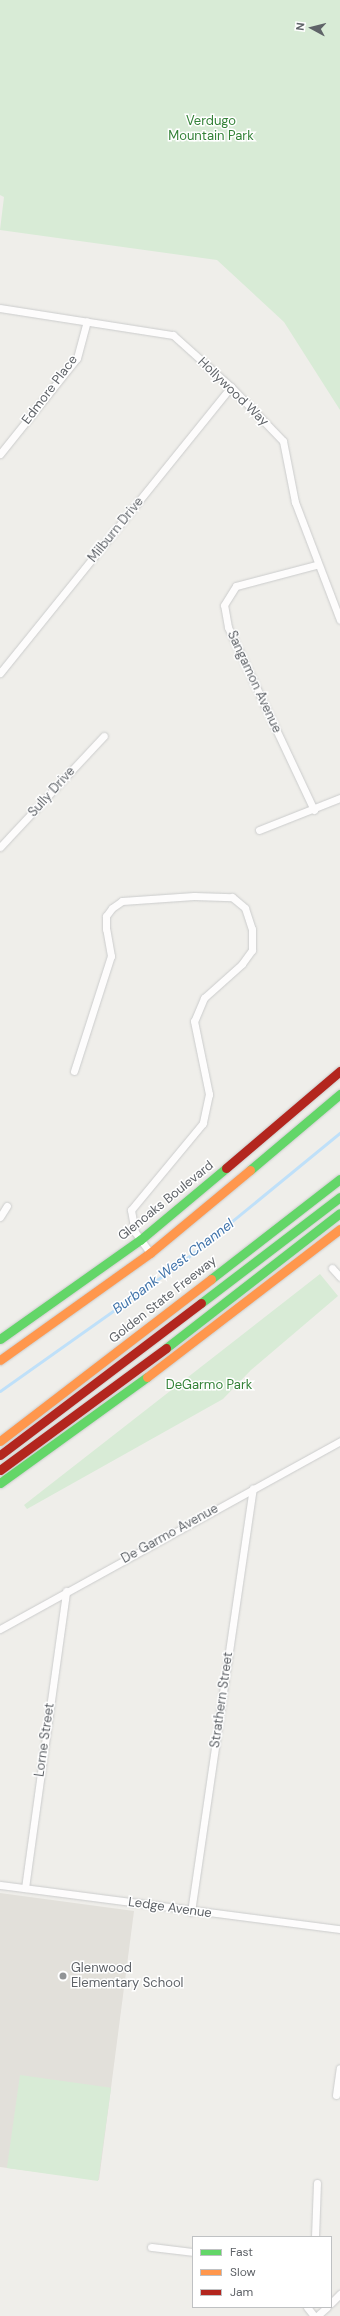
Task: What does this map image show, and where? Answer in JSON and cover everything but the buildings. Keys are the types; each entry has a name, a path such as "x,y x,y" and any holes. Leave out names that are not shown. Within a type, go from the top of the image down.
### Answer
{"main road":[{"name":"Glenoaks Boulevard","path":"0,1339 140,1240 340,1071"},
{"path":"0,1360 150,1253 340,1094"},
{"name":"Golden State Freeway","path":"0,1441 340,1179"},
{"path":"0,1455 340,1197"},
{"path":"0,1470 87,1409 340,1213"},
{"path":"0,1483 115,1402 340,1229"}],"street":[{"name":"Hollywood Way","path":"0,308 173,334 231,387 283,442 295,502 316,564 340,620"},
{"name":"Edmore Place","path":"0,454 77,358 87,320"},
{"name":"Milburn Drive","path":"0,673 231,387"},
{"name":"Sangamon Avenue","path":"314,810 228,627 224,605 236,586 316,564"},
{"name":"Sully Drive","path":"0,847 104,736"},
{"path":"259,830 314,810 340,798"},
{"path":"74,1071 111,956 106,929 106,916 112,908 122,901 159,897 232,897 245,908 252,928 252,950 242,964 204,998 196,1012 193,1030 208,1081 208,1109 195,1136 134,1203 131,1216 140,1240 150,1253"},
{"path":"0,1217 7,1206"},
{"path":"332,1268 340,1277"},
{"name":"De Garmo Avenue","path":"0,1629 66,1591 340,1441"},
{"name":"Strathern Street","path":"191,1912 253,1489"},
{"name":"Lorne Street","path":"25,1888 66,1591"},
{"name":"Ledge Avenue","path":"0,1885 191,1912 340,1929"},
{"path":"336,2095 340,2068"},
{"path":"315,2236 317,2183"},
{"path":"151,2247 192,2252"},
{"path":"332,2302 340,2294"},
{"path":"308,2308 316,2316 325,2308"}],"shaded area":[{"name":"Glenwood Elementary School","path":"0,1893 134,1911 99,2180 0,2167"}],"green space":[{"name":"Verdugo Mountain Park","path":"0,0 340,0 340,410 284,322 217,260 0,230 4,197 0,195"},
{"name":"DeGarmo Park","path":"320,1274 338,1296 251,1370 223,1399 27,1509 24,1505"},
{"path":"20,2075 111,2088 98,2181 7,2168"}],"waterway":[{"name":"Burbank West Channel","path":"0,1391 181,1263 340,1133"}],"traffic: fast":[{"path":"250,1170 340,1094"},
{"path":"0,1339 140,1240 226,1168"},
{"path":"211,1279 340,1179"},
{"path":"201,1303 340,1197"},
{"path":"166,1348 340,1213"},
{"path":"0,1483 147,1377"}],"traffic: slow":[{"path":"0,1360 150,1253 250,1170"},
{"path":"147,1377 340,1229"},
{"path":"0,1441 211,1279"}],"traffic: jam":[{"path":"226,1168 340,1071"},
{"path":"0,1455 201,1303"},
{"path":"0,1470 166,1348"}],"place":[{"name":"Glenwood Elementary School","path":"63,1976"}]}
